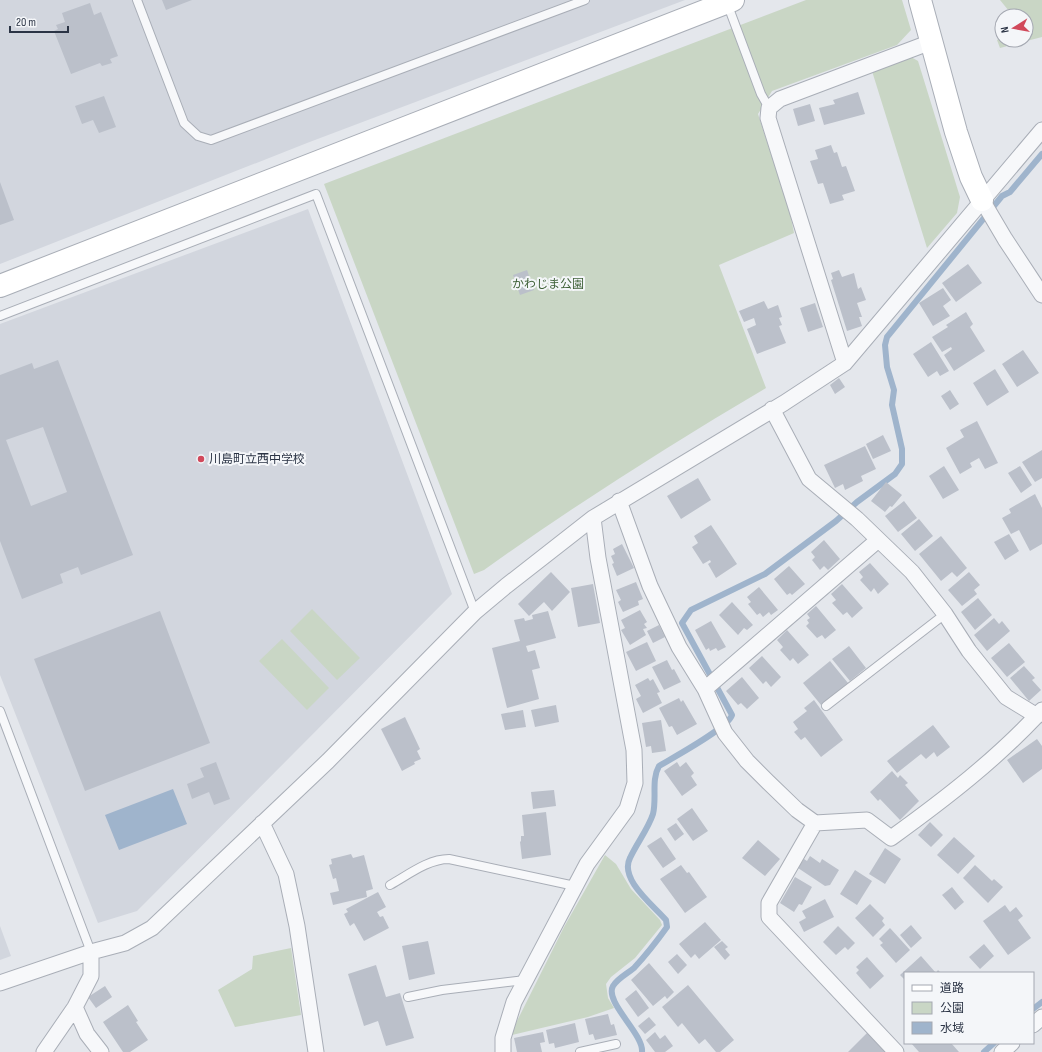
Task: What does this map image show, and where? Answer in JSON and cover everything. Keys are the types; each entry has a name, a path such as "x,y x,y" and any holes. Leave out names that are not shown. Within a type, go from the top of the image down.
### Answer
{"street":[{"path":"920,0 961,147 971,177 982,200 1005,239 1042,295"},
{"path":"0,286 730,1"},
{"path":"845,363 768,118 769,108 780,99 931,42"},
{"path":"0,983 91,952 125,943 152,928 328,761 474,612 593,518 845,363 1042,130"},
{"path":"619,501 650,586 679,647 705,689 725,733 743,755 797,810 815,823 867,820 891,838 958,790 1040,716 1006,697 969,651 945,614 912,572 858,519 809,479 772,409"},
{"path":"503,1052 503,1038 512,1010 525,980 587,864 627,809 635,783 634,750 598,558 593,518"},
{"path":"705,689 878,540"},
{"path":"262,823 286,874 297,926 316,1052"},
{"path":"815,823 769,903 769,917 896,1052"},
{"path":"44,1052 75,1007 91,976 91,952"},
{"path":"75,1007 87,1034 101,1052"},
{"path":"1034,1024 1042,1017"},
{"path":"1002,1052 1011,1044"}],"lane":[{"path":"137,0 184,123 198,136 212,140 585,0"},
{"path":"730,1 760,94 769,108"},
{"path":"0,316 316,194 474,612"},
{"path":"826,706 945,614"},
{"path":"0,711 91,952"},
{"path":"390,886 432,861 449,859 575,886"},
{"path":"408,997 442,990 525,980"},
{"path":"580,1052 616,1044"}],"shaded area":[{"path":"0,0 685,0 307,143 0,264"},
{"name":"川島町立西中学校","path":"308,209 452,594 137,911 98,923 0,675 0,324"},
{"path":"0,926 11,956 0,960"}],"green space":[{"name":"かわじま公園","path":"806,0 902,0 911,30 897,45 772,91 758,114 790,213 794,233 719,265 766,388 623,476 484,570 474,574 324,184"},
{"path":"1000,0 1042,0 1042,37 1034,39 1034,8 1006,8"},
{"path":"911,57 918,61 960,197 957,213 927,248 872,71"},
{"path":"312,609 360,658 337,680 290,631"},
{"path":"282,639 329,688 307,710 259,661"},
{"path":"605,855 616,864 631,889 660,920 662,925 635,958 611,977 606,984 608,998 614,1008 588,1017 512,1035 514,1027 564,927"},
{"path":"291,948 301,1015 235,1027 218,990 252,969 253,956"}],"water":[{"path":"173,789 187,824 119,850 105,815"}],"building":[{"path":"162,0 192,0 166,10"},
{"path":"90,3 94,15 101,12 118,56 110,59 112,63 102,66 100,63 71,74 54,31 58,29 56,25 65,22 62,13"},
{"path":"858,92 865,114 824,125 819,108 835,104 833,100"},
{"path":"104,96 116,127 99,133 93,120 82,124 75,106"},
{"path":"810,104 815,121 798,126 793,109"},
{"path":"831,145 834,153 837,152 842,167 846,166 855,191 842,195 844,200 830,204 823,183 818,184 810,161 818,159 815,150"},
{"path":"0,182 14,220 0,225"},
{"path":"968,264 982,283 956,302 942,283"},
{"path":"527,270 534,290 520,295 513,275"},
{"path":"839,270 842,277 854,273 858,289 861,287 866,300 857,303 862,317 859,317 862,326 847,331 831,280 833,279 831,273"},
{"path":"943,288 951,300 943,306 950,316 933,326 919,303"},
{"path":"764,301 768,309 778,305 782,317 779,318 782,325 779,326 786,343 757,354 747,329 756,325 754,318 744,322 739,311"},
{"path":"815,303 823,327 808,332 800,308"},
{"path":"966,312 973,324 970,327 985,351 954,371 944,355 952,349 951,347 942,352 932,337 948,327 946,325"},
{"path":"931,342 949,371 940,376 937,371 928,377 913,354"},
{"path":"1023,350 1039,373 1017,387 1002,364"},
{"path":"58,360 133,555 81,575 78,567 60,574 63,583 22,599 0,541 0,375 32,363 34,369","holes":["43,427 67,492 31,506 6,440"]},
{"path":"995,369 1009,392 987,406 973,383"},
{"path":"839,378 845,387 835,394 830,385"},
{"path":"950,390 959,404 950,410 941,396"},
{"path":"977,421 998,463 985,469 979,458 970,463 972,467 960,474 946,448 964,437 960,430"},
{"path":"883,435 891,451 873,459 866,444"},
{"path":"865,446 876,469 861,476 863,481 845,490 843,484 835,488 824,465"},
{"path":"1042,450 1042,478 1035,482 1022,462"},
{"path":"944,466 959,490 943,499 929,476"},
{"path":"1020,466 1032,485 1021,493 1008,473"},
{"path":"698,478 711,500 681,519 667,496"},
{"path":"886,482 902,495 892,507 890,506 885,512 871,501"},
{"path":"1035,494 1042,508 1042,544 1030,551 1019,530 1011,534 1002,518 1011,513 1009,509"},
{"path":"904,501 917,518 898,532 885,516"},
{"path":"919,519 933,536 915,551 901,534"},
{"path":"711,525 737,564 716,578 708,564 711,562 710,560 703,564 692,547 698,543 694,536"},
{"path":"1009,534 1019,551 1005,560 994,542"},
{"path":"941,536 967,568 957,577 952,572 941,581 919,554"},
{"path":"824,540 840,559 828,570 824,566 820,570 812,560 815,557 811,552"},
{"path":"622,544 634,568 617,576 612,564 614,563 611,556 615,554 613,549"},
{"path":"870,563 889,584 878,594 874,588 871,592 860,580 863,577 859,572"},
{"path":"789,566 805,584 792,595 790,593 787,595 774,579"},
{"path":"551,572 570,592 552,611 544,602 529,616 518,604"},
{"path":"969,572 980,585 974,590 977,594 962,606 948,590"},
{"path":"636,582 643,599 638,601 639,605 623,612 618,602 621,600 616,590"},
{"path":"593,584 600,623 578,627 571,588"},
{"path":"842,584 863,608 852,618 847,612 843,615 832,603 836,600 831,594"},
{"path":"759,587 778,610 771,615 769,612 763,617 760,613 757,615 748,604 751,602 747,597"},
{"path":"978,598 992,615 975,630 961,612"},
{"path":"732,602 753,625 747,630 744,628 738,635 719,615"},
{"path":"816,606 836,630 825,639 822,635 817,638 806,626 809,623 807,620 810,618 807,614"},
{"path":"640,610 647,622 644,624 647,628 643,629 646,635 630,645 621,630 625,628 621,620"},
{"path":"160,611 210,743 85,791 34,659"},
{"path":"548,611 556,638 526,646 528,652 535,650 540,668 532,670 539,699 507,708 492,648 520,641 514,620 524,618 525,621 533,619 532,615"},
{"path":"994,618 999,624 1002,621 1010,631 987,651 974,635"},
{"path":"711,621 726,647 718,651 716,648 710,651 709,648 706,650 695,630"},
{"path":"659,625 665,637 653,643 647,631"},
{"path":"787,630 809,655 798,664 793,658 790,661 780,650 783,647 777,640"},
{"path":"647,642 656,661 636,671 626,652"},
{"path":"1009,643 1025,662 1007,677 991,658"},
{"path":"849,646 866,668 850,681 832,659"},
{"path":"762,656 781,677 771,687 766,681 763,684 749,668"},
{"path":"667,660 681,682 664,690 652,667"},
{"path":"830,661 848,683 821,705 803,683"},
{"path":"1024,666 1035,678 1032,680 1041,690 1029,701 1010,678"},
{"path":"742,677 759,698 747,709 741,703 738,705 726,691"},
{"path":"648,678 650,681 653,679 660,692 657,693 662,703 643,713 636,699 641,696 635,685"},
{"path":"679,698 681,702 683,700 697,724 677,735 672,726 669,727 659,708"},
{"path":"814,700 843,740 821,757 805,737 801,740 794,732 798,729 793,722 807,711 804,708"},
{"path":"556,705 559,722 535,727 531,710"},
{"path":"523,710 526,727 505,730 501,714"},
{"path":"405,717 420,749 417,751 421,759 414,762 415,764 402,771 381,729"},
{"path":"661,720 666,751 652,753 651,746 646,747 642,723"},
{"path":"933,725 950,747 937,757 934,752 926,759 921,754 897,773 887,761"},
{"path":"1037,739 1042,746 1042,769 1023,783 1007,760"},
{"path":"216,762 230,799 214,805 209,792 192,799 187,784 204,777 200,768"},
{"path":"677,762 680,767 686,762 694,773 691,776 697,785 682,796 664,771"},
{"path":"892,771 898,778 900,775 908,783 905,785 919,801 900,820 880,799 878,801 870,792"},
{"path":"554,790 556,806 533,809 531,792"},
{"path":"692,808 708,831 693,841 677,819"},
{"path":"546,812 551,855 522,859 520,842 521,836 524,836 522,815"},
{"path":"930,822 943,835 931,847 918,835"},
{"path":"676,823 684,834 675,841 667,829"},
{"path":"661,837 676,859 663,868 647,846"},
{"path":"954,837 975,856 958,874 937,855"},
{"path":"758,840 780,859 765,876 742,858"},
{"path":"885,848 901,859 885,884 869,874"},
{"path":"351,854 353,858 364,855 373,889 366,891 367,897 333,905 330,893 339,891 336,878 333,879 329,865 332,864 331,859"},
{"path":"810,856 820,863 822,859 839,870 830,885 825,886 798,868 804,859 807,861"},
{"path":"681,865 687,873 689,872 707,897 685,913 660,879"},
{"path":"975,865 992,881 994,879 1003,887 988,903 963,878"},
{"path":"855,870 872,881 857,905 840,894"},
{"path":"795,877 812,887 802,905 799,904 794,912 780,903"},
{"path":"952,887 964,902 955,910 942,895"},
{"path":"378,892 386,907 377,912 380,917 383,916 389,928 364,941 354,923 350,926 344,914 348,912 346,909"},
{"path":"825,899 834,917 804,932 799,922 806,918 802,911"},
{"path":"870,904 884,918 882,921 885,925 873,937 855,918"},
{"path":"1005,905 1010,912 1016,907 1023,916 1018,920 1031,938 1008,955 983,921"},
{"path":"705,922 721,940 699,959 695,954 691,958 679,944"},
{"path":"911,925 922,938 911,948 900,935"},
{"path":"838,926 855,943 848,950 845,947 836,955 823,942"},
{"path":"890,928 910,950 896,963 880,945 883,943 879,939"},
{"path":"428,941 435,974 409,980 402,946"},
{"path":"722,941 728,947 725,949 730,955 725,960 714,947"},
{"path":"984,944 994,956 980,969 969,957"},
{"path":"677,954 687,965 678,974 668,962"},
{"path":"921,956 935,972 904,972 904,979 900,975"},
{"path":"867,957 884,976 870,989 856,973 859,970 856,967"},
{"path":"649,963 674,992 667,999 665,996 653,1006 631,980"},
{"path":"376,965 386,997 400,993 414,1038 386,1046 378,1021 364,1026 348,974"},
{"path":"688,985 734,1040 720,1052 716,1052 705,1039 699,1044 682,1023 678,1027 662,1007"},
{"path":"105,986 112,997 96,1008 88,997"},
{"path":"636,990 649,1008 638,1017 625,999"},
{"path":"128,1005 138,1021 136,1022 148,1040 130,1052 123,1052 103,1022"},
{"path":"608,1014 611,1025 614,1024 617,1035 595,1040 593,1034 589,1035 585,1019"},
{"path":"649,1017 656,1025 645,1034 638,1026"},
{"path":"575,1023 579,1042 555,1048 554,1043 549,1044 546,1030"},
{"path":"543,1032 545,1042 540,1043 542,1052 517,1052 514,1038"},
{"path":"655,1032 660,1039 665,1035 673,1046 665,1052 655,1052 646,1040"},
{"path":"867,1033 885,1052 848,1052"},
{"path":"912,1044 952,1044 959,1052 919,1052"}],"waterway":[{"path":"642,1052 637,1036 614,1001 612,993 613,986 620,978 634,968 667,927 666,920 633,883 629,874 628,866 630,858 653,814 655,777 659,766 711,734 728,721 732,715 682,623 691,610 765,574 836,521 857,502 895,474 902,464 902,449 892,405 894,390 887,367 885,345 887,337 1002,196 1010,192 1042,154"},
{"path":"1034,1008 1042,1002"},
{"path":"984,1052 993,1044"}],"place":[{"name":"川島町立西中学校","path":"201,459"}]}
